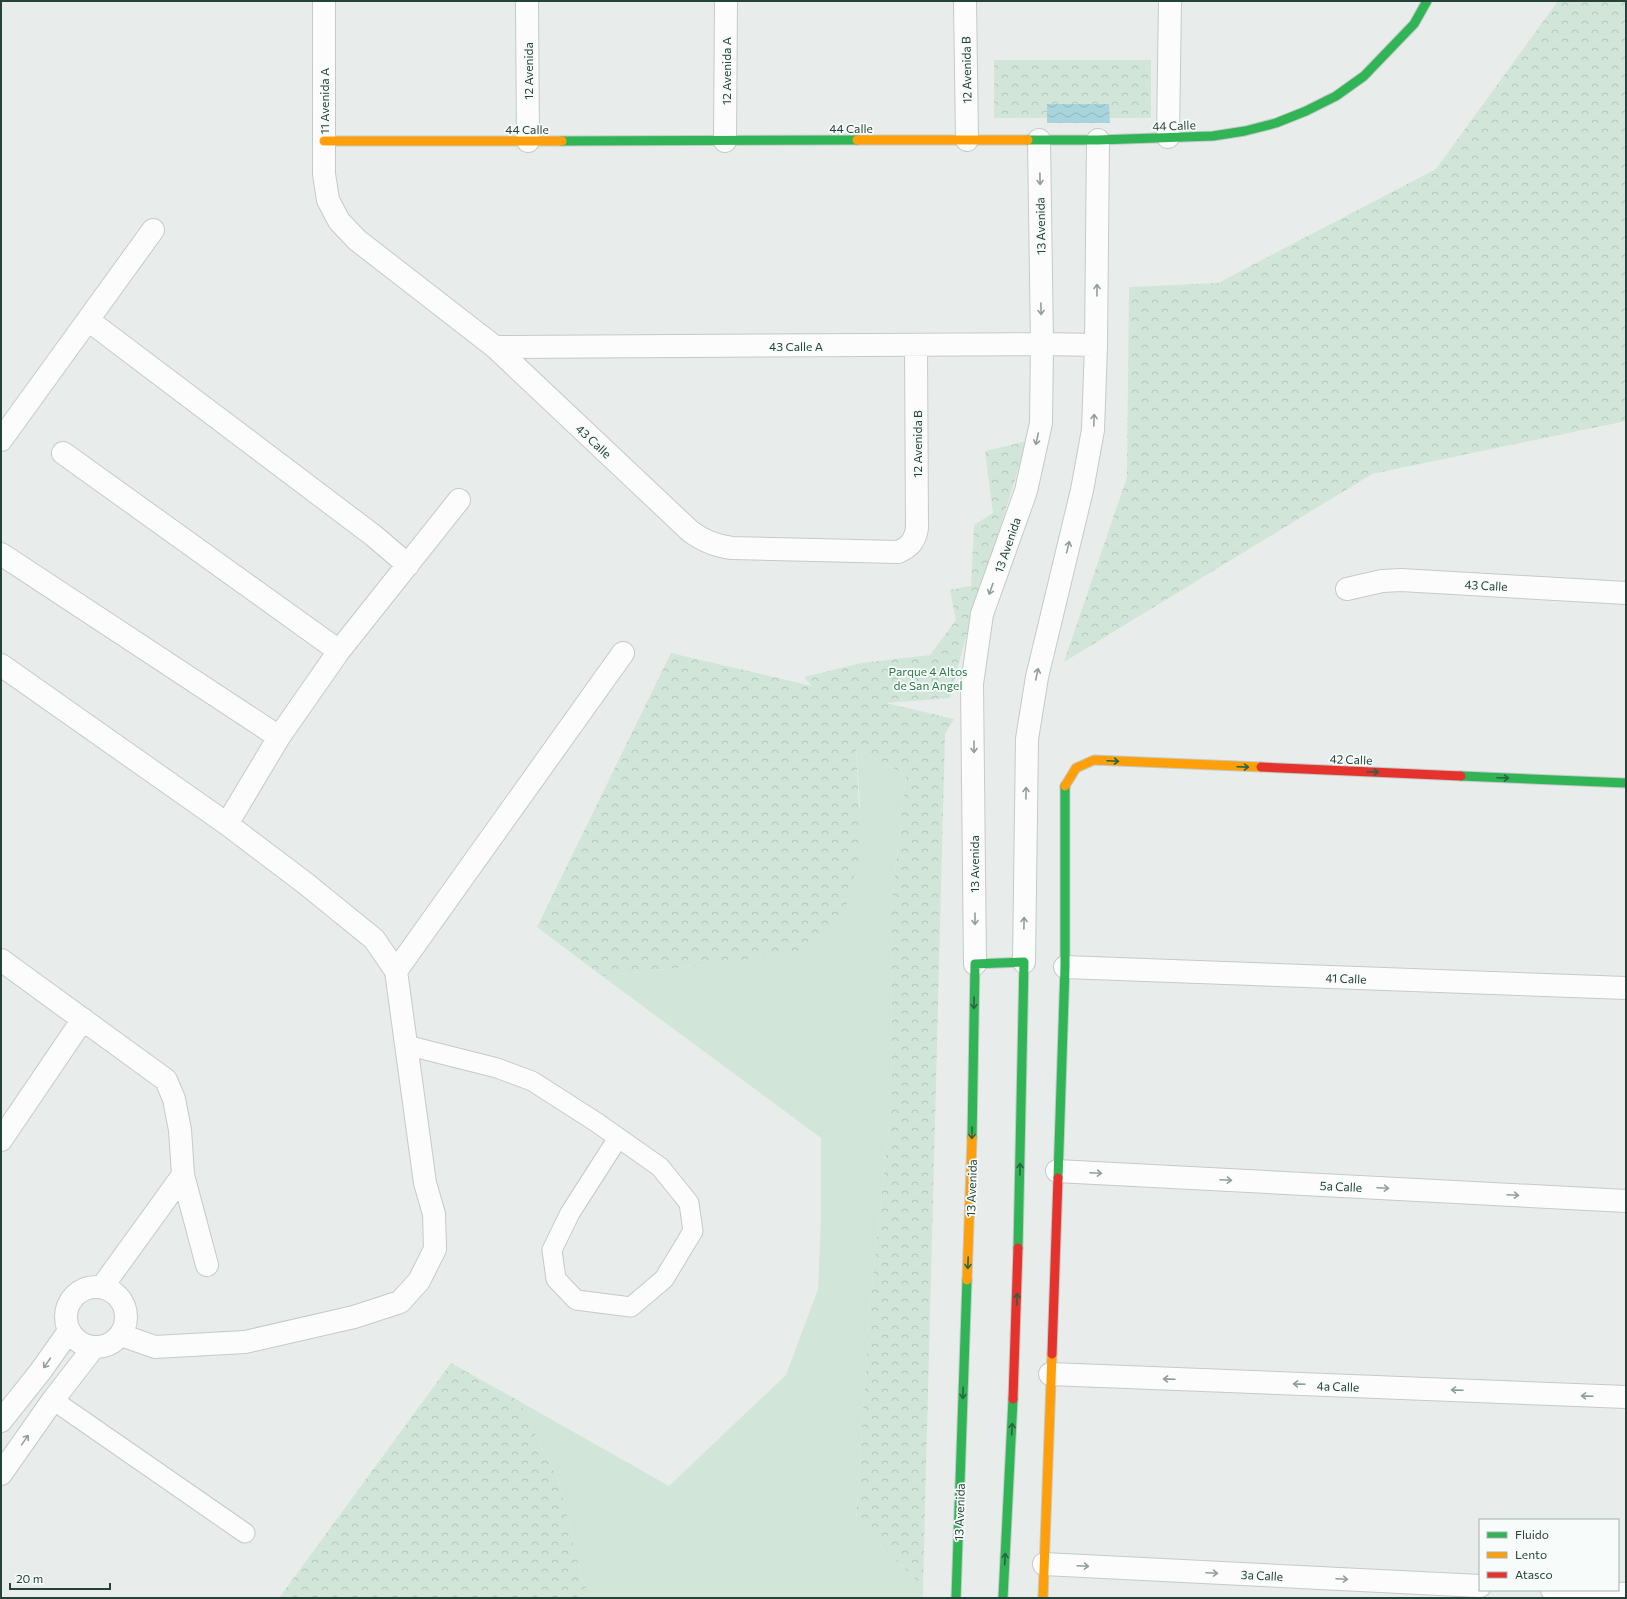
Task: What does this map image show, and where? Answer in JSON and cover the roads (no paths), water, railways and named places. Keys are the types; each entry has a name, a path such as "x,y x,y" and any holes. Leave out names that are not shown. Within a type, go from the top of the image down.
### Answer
{"street":[{"name":"11 Avenida A","path":"324,1 324,174 328,200"},
{"name":"12 Avenida","path":"527,1 528,141"},
{"name":"12 Avenida A","path":"726,1 726,141"},
{"name":"12 Avenida B","path":"965,1 967,140"},
{"path":"1168,137 1170,1"},
{"name":"44 Calle","path":"324,141 1098,140 1213,136 1245,131 1276,122 1306,111 1336,96 1364,76 1414,24 1426,1"},
{"name":"13 Avenida","path":"956,1598 971,1189 975,964 972,684 982,614 1026,491 1041,423 1042,344 1039,140"},
{"path":"1003,1598 1015,1364 1020,1181 1027,740 1036,677 1082,490 1092,437 1096,346 1098,140"},
{"name":"43 Calle","path":"328,200 339,221 357,240 495,348 690,531 710,544 732,548 898,552 906,549 912,543"},
{"path":"1,440 153,230"},
{"path":"88,320 374,536 408,565"},
{"name":"43 Calle A","path":"495,348 1042,344 1096,346"},
{"name":"12 Avenida B","path":"912,543 917,528 916,345"},
{"path":"63,453 339,652"},
{"path":"228,824 279,737 339,652 459,500"},
{"path":"1,554 279,737"},
{"name":"43 Calle","path":"1347,589 1382,581 1401,580 1626,592"},
{"path":"396,971 623,653"},
{"path":"1,665 228,824 305,883 374,939 396,971 425,1183 434,1214 435,1249 419,1281 400,1302 354,1317 245,1342 155,1347 121,1335"},
{"name":"42 Calle","path":"1065,967 1065,785 1076,768 1094,760 1626,783"},
{"path":"1,960 166,1080 174,1099 180,1130 183,1175 207,1265"},
{"path":"975,964 1024,962"},
{"path":"1043,1598 1065,967"},
{"name":"41 Calle","path":"1065,967 1626,988"},
{"path":"1,1140 83,1019"},
{"name":"5a Calle","path":"1057,1171 1626,1201"},
{"path":"102,1287 183,1175"},
{"path":"92,1287 102,1287 111,1290 125,1305 127,1316 126,1325 121,1335 114,1342 104,1346 94,1348 84,1344 76,1339 69,1331 66,1321 69,1303 75,1295 92,1287"},
{"path":"1,1421 40,1372 69,1331"},
{"path":"1,1474 53,1400 94,1348"},
{"name":"4a Calle","path":"1050,1374 1626,1397"},
{"name":"3a Calle","path":"1044,1564 1479,1586"},
{"path":"1570,1591 1626,1594"}],"lane":[{"path":"406,1045 497,1068 532,1081 618,1138 660,1167 689,1203 693,1231 664,1279 630,1307 576,1300 556,1279 552,1250 570,1213 618,1138"},
{"path":"53,1400 245,1533"}],"water":[{"path":"1047,104 1109,104 1110,123 1047,123"}],"park label":[{"name":"Parque 4 Altos de San Angel","path":"928,678"}]}
